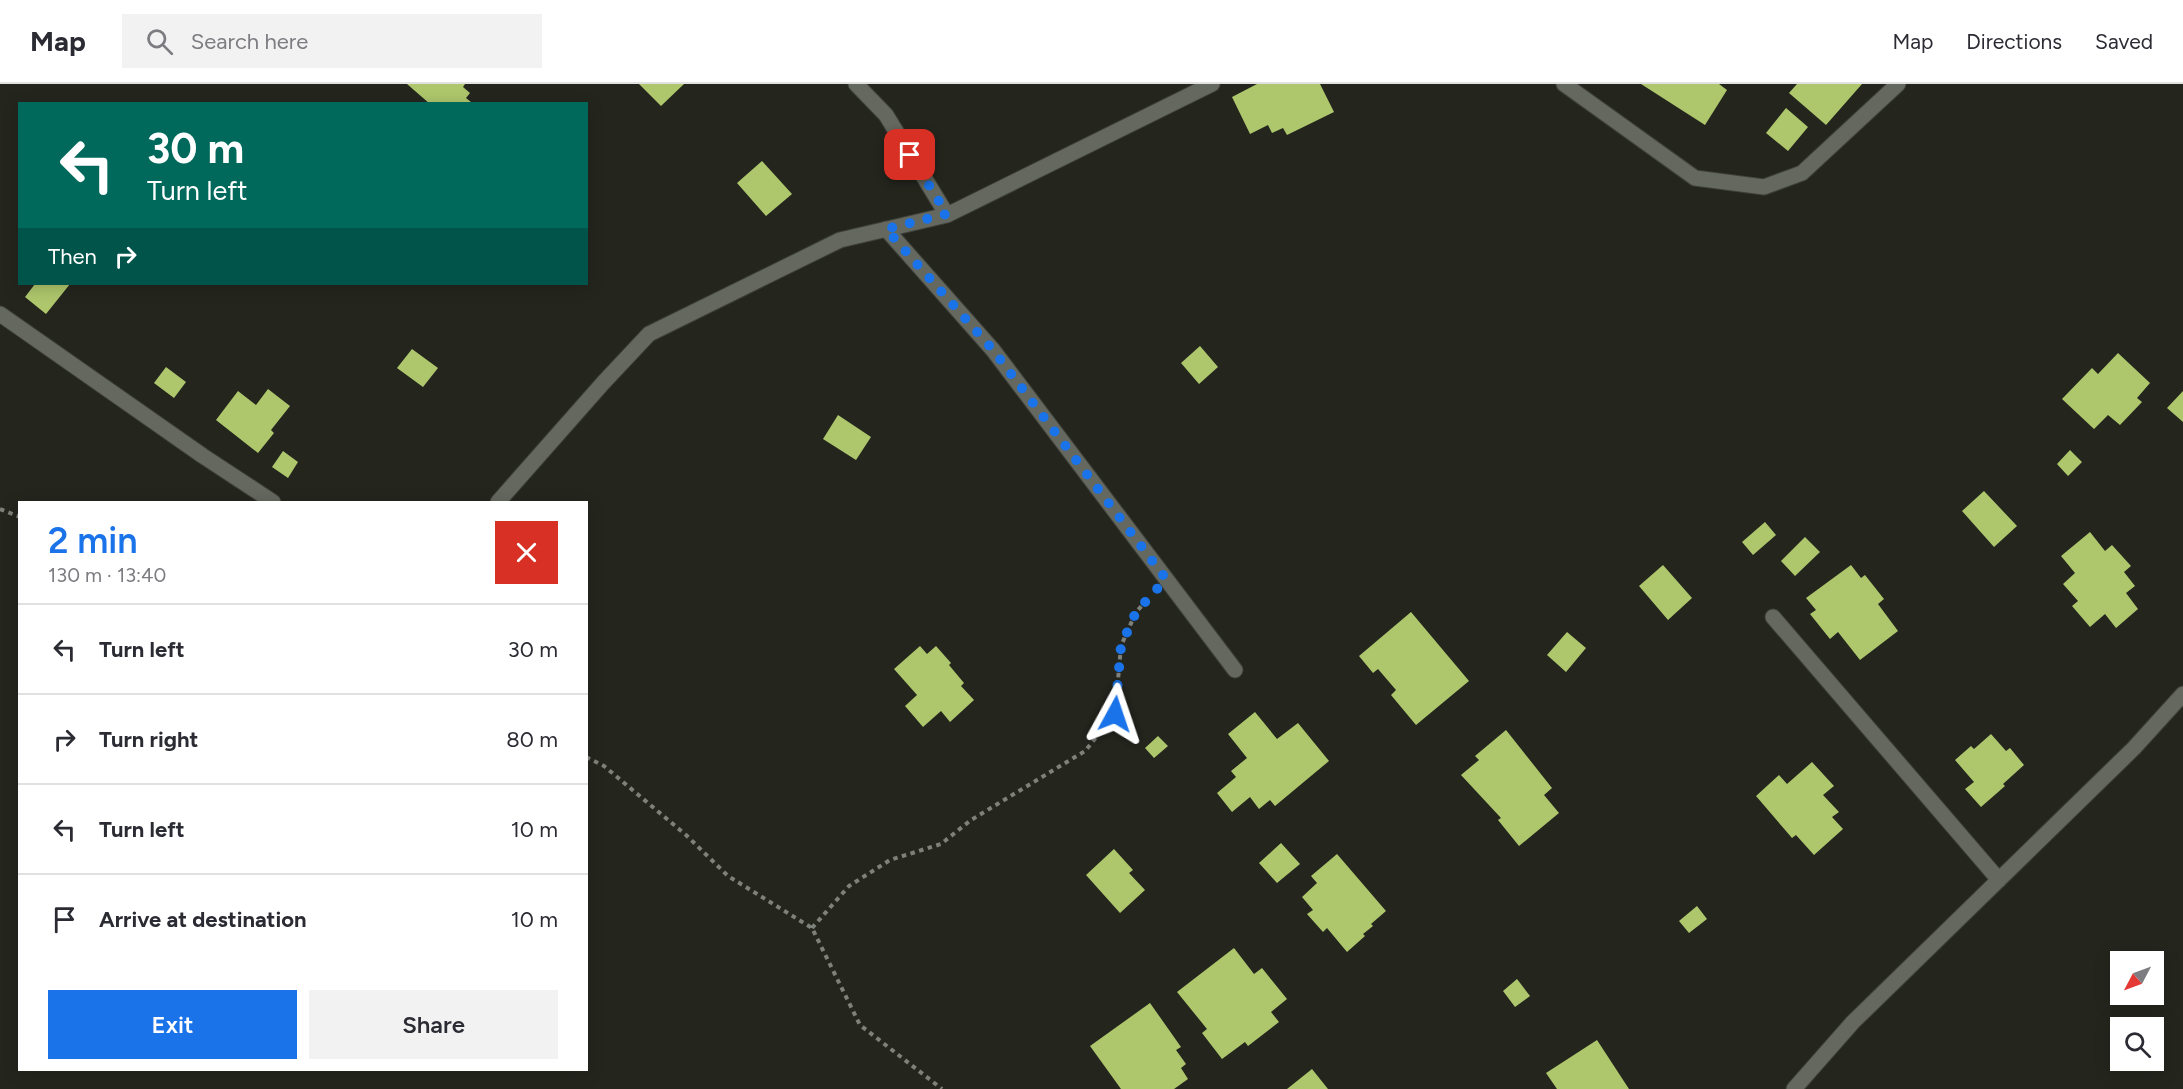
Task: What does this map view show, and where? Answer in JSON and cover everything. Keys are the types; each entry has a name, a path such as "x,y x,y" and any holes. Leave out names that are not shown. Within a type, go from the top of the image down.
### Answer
{"lane":[{"path":"856,84 886,115 947,214"},
{"path":"499,501 649,334 840,240 947,214 1212,84"},
{"path":"1564,84 1695,178 1764,187 1802,173 1898,84"},
{"path":"886,229 993,350 1235,670"},
{"path":"0,314 271,501"},
{"path":"1773,617 1998,880"},
{"path":"1794,1089 1853,1022 2134,748 2183,694"}],"path":[{"path":"0,509 18,516"},
{"path":"812,928 849,886 890,860 941,844 971,820 1085,751 1115,714 1121,646 1136,612 1166,579"},
{"path":"588,758 604,766 686,835 728,876 812,928 860,1025 942,1089"}],"building":[{"path":"407,84 465,84 463,87 470,93 466,98 471,102 428,102"},
{"path":"639,84 684,84 661,106"},
{"path":"1257,84 1320,84 1334,112 1287,135 1283,128 1272,133 1268,125 1250,134 1232,97"},
{"path":"1641,84 1719,84 1727,90 1705,125"},
{"path":"1797,84 1862,84 1826,125 1789,93"},
{"path":"1786,108 1808,127 1788,151 1766,133"},
{"path":"762,161 792,194 766,216 737,183"},
{"path":"34,285 69,285 46,314 25,297"},
{"path":"1200,346 1218,367 1199,384 1181,363"},
{"path":"412,349 438,368 423,387 397,368"},
{"path":"2118,353 2150,383 2137,398 2142,402 2120,425 2108,415 2094,429 2062,399 2092,368 2098,374"},
{"path":"166,367 186,382 174,398 154,383"},
{"path":"268,389 290,406 271,430 274,433 258,453 216,420 238,391 256,405"},
{"path":"2183,391 2183,422 2167,408"},
{"path":"838,415 871,437 856,460 823,439"},
{"path":"2070,450 2082,462 2068,476 2057,464"},
{"path":"283,451 298,462 288,478 272,467"},
{"path":"1984,491 2017,526 1994,547 1962,511"},
{"path":"1765,522 1776,535 1753,555 1742,542"},
{"path":"2090,532 2105,551 2112,545 2131,566 2124,572 2135,586 2126,593 2138,609 2116,628 2105,614 2090,627 2072,606 2078,601 2063,584 2075,573 2061,556"},
{"path":"1805,537 1820,552 1795,576 1781,561"},
{"path":"1663,565 1692,598 1668,620 1639,586"},
{"path":"1851,565 1861,578 1865,575 1884,599 1878,604 1898,631 1860,660 1838,632 1830,639 1810,614 1816,610 1806,598"},
{"path":"1411,612 1469,681 1416,725 1391,695 1396,690 1378,669 1373,673 1359,656"},
{"path":"1567,632 1586,648 1566,672 1547,655"},
{"path":"920,646 927,654 936,646 964,683 961,686 974,700 950,722 941,711 923,727 905,706 917,695 894,669"},
{"path":"1255,712 1277,739 1298,723 1329,761 1275,806 1270,800 1259,809 1250,797 1232,812 1217,793 1236,777 1231,771 1247,758 1228,734"},
{"path":"1506,730 1552,788 1544,795 1559,813 1519,846 1498,820 1501,818 1461,775 1479,760 1475,756"},
{"path":"1991,734 2006,751 2010,748 2024,765 1981,807 1965,789 1974,782 1955,760 1971,746 1974,749"},
{"path":"1158,736 1168,746 1154,758 1145,748"},
{"path":"1812,762 1834,786 1823,795 1839,812 1832,817 1843,829 1814,855 1796,835 1792,838 1756,796 1779,775 1787,784"},
{"path":"1281,843 1300,864 1277,883 1259,863"},
{"path":"1114,849 1133,870 1129,873 1145,890 1120,913 1086,875"},
{"path":"1337,854 1386,911 1371,924 1373,926 1363,934 1365,936 1347,952 1327,928 1323,932 1307,914 1313,910 1302,897 1317,883 1311,876"},
{"path":"1697,906 1707,919 1689,933 1679,921"},
{"path":"1234,948 1254,974 1262,968 1287,999 1271,1012 1279,1022 1248,1046 1245,1042 1222,1059 1202,1033 1207,1029 1177,992"},
{"path":"1517,979 1530,996 1515,1007 1503,991"},
{"path":"1150,1003 1181,1047 1176,1050 1186,1064 1181,1068 1188,1079 1174,1089 1121,1089 1090,1046"},
{"path":"1597,1040 1629,1089 1557,1089 1546,1073"},
{"path":"1312,1069 1328,1089 1287,1089"}],"route":[{"path":"910,155 947,214 886,229 993,350 1166,579 1136,612 1121,646 1115,714"}]}
